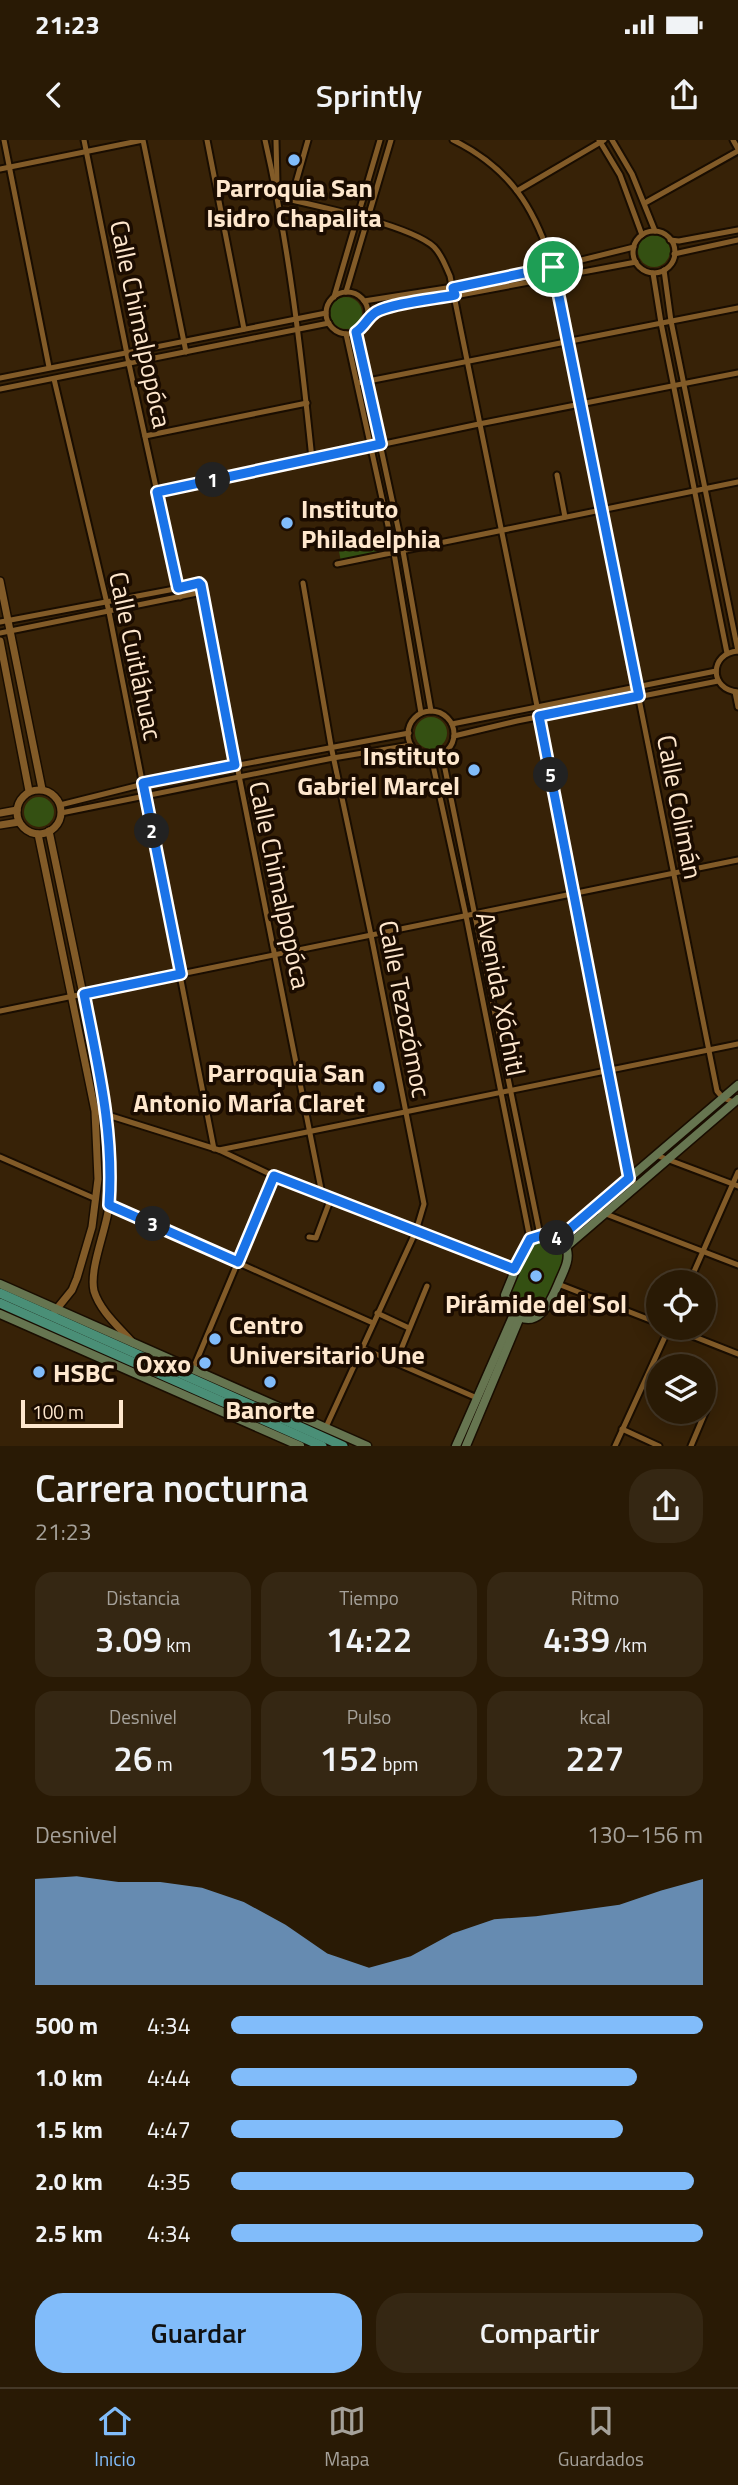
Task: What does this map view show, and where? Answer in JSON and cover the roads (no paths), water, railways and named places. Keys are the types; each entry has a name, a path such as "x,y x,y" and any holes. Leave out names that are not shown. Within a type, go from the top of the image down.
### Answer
{"main road":[{"path":"558,1239 738,1085"},
{"path":"566,1247 737,1102"},
{"path":"546,1234 558,1239 566,1247 568,1260 545,1311 531,1318 517,1315 505,1302 505,1295 514,1269 530,1239 540,1235 546,1234"},
{"path":"0,1284 51,1321 323,1446"},
{"path":"0,1293 300,1446"},
{"path":"0,1303 51,1321 340,1442 367,1446"},
{"path":"0,1314 51,1321 133,1343 326,1427 340,1442"},
{"path":"466,1446 477,1398 517,1315"},
{"path":"456,1446 475,1413 517,1315"}],"street":[{"path":"4,140 49,368"},
{"name":"Calle Chimalpopóca","path":"83,140 180,597"},
{"path":"0,169 143,140 186,352"},
{"path":"207,140 244,329"},
{"path":"265,140 278,197 297,318 312,459"},
{"path":"276,140 278,197"},
{"path":"291,200 308,140"},
{"path":"334,297 380,140"},
{"path":"346,292 391,140"},
{"name":"Calle Colimán","path":"453,140 481,155 509,179 537,222 553,267 717,1091 723,1098"},
{"path":"612,140 645,203 655,231"},
{"path":"645,203 738,150 733,140"},
{"path":"517,191 601,141 628,192 642,235"},
{"path":"278,197 410,232 435,248 443,260 455,295 629,1178 637,1185"},
{"path":"670,240 679,241 738,230"},
{"path":"655,231 670,240 674,254 670,265 653,273 643,270 636,262 634,247 642,235 655,231"},
{"path":"674,254 738,240"},
{"path":"364,301 453,288 634,247"},
{"path":"367,318 380,310 636,262"},
{"path":"664,270 671,321 738,651 727,653 719,660 716,671 718,681 725,688 736,692 738,707"},
{"path":"653,273 727,653"},
{"path":"346,292 364,301 367,318 362,328 346,334 338,332 329,323 326,313 329,302 346,292"},
{"path":"358,383 738,308"},
{"path":"0,378 326,313"},
{"path":"0,390 329,323"},
{"path":"356,332 403,551 431,711"},
{"path":"346,334 394,553 421,713"},
{"path":"157,492 371,446 738,373"},
{"name":"Calle Cuitláhuac","path":"54,379 107,602 217,1149"},
{"path":"145,436 307,403"},
{"path":"556,475 565,517"},
{"path":"337,564 738,482"},
{"path":"0,581 4,621 11,631 42,789"},
{"name":"Calle Chimalpopóca","path":"178,588 200,583 322,1194"},
{"name":"Calle Tezozómoc","path":"303,583 333,758 423,1198 422,1215 416,1231 326,1427"},
{"path":"4,621 178,588"},
{"path":"0,633 202,592"},
{"path":"0,641 29,792"},
{"path":"452,724 716,671"},
{"path":"454,736 539,716 718,681"},
{"path":"431,711 445,716 452,724 454,736 449,748 442,754 431,756 420,753 411,745 409,733 412,722 421,713 431,711"},
{"path":"61,809 143,783 409,733"},
{"path":"61,809 411,745"},
{"name":"Avenida Xóchitl","path":"442,754 540,1235"},
{"name":"Avenida Xóchitl","path":"431,756 466,916 530,1239"},
{"path":"42,789 53,795 61,809 59,822 49,831 38,834 29,831 19,822 17,810 21,799 29,792 42,789"},
{"path":"0,813 17,810"},
{"path":"0,825 19,822"},
{"path":"49,831 108,1114 111,1152 109,1205 92,1281 103,1309 133,1343"},
{"path":"38,834 95,1111 98,1153 92,1227 72,1290 51,1321"},
{"path":"0,1011 738,860"},
{"path":"217,1149 738,1044"},
{"path":"723,1098 737,1102"},
{"path":"95,1111 217,1149 274,1176 514,1269"},
{"path":"656,1155 735,1185"},
{"path":"0,1157 96,1199"},
{"path":"695,1270 735,1185 738,1172"},
{"path":"193,1369 274,1176"},
{"path":"309,1237 316,1238 331,1198"},
{"path":"109,1205 373,1323"},
{"path":"593,1209 738,1265"},
{"path":"558,1284 646,1318"},
{"path":"402,1347 427,1286"},
{"path":"377,1313 410,1328"},
{"path":"615,1446 665,1340"},
{"path":"702,1340 738,1354"},
{"path":"362,1348 477,1398"},
{"path":"691,1446 700,1424"},
{"path":"622,1429 659,1446"}],"place":[{"name":"Parroquia San Isidro Chapalita","path":"294,160"},
{"name":"Instituto Philadelphia","path":"287,523"},
{"name":"Instituto Gabriel Marcel","path":"474,770"},
{"name":"Parroquia San Antonio María Claret","path":"379,1087"},
{"name":"Pirámide del Sol","path":"536,1276"},
{"name":"Centro Universitario Une","path":"215,1339"},
{"name":"Oxxo","path":"205,1363"},
{"name":"HSBC","path":"39,1372"},
{"name":"Banorte","path":"270,1382"}]}
